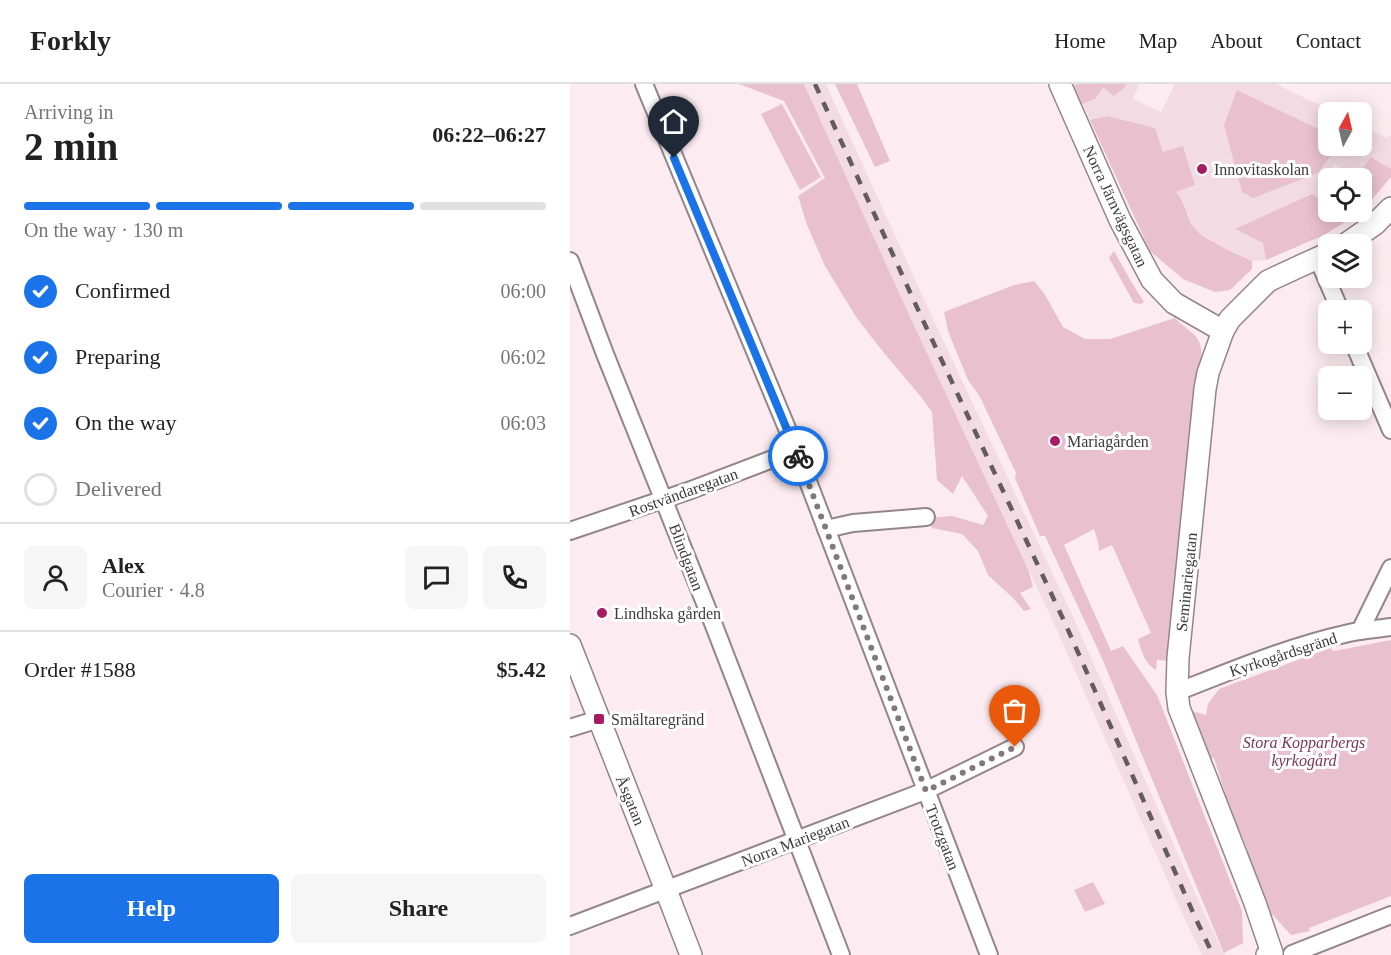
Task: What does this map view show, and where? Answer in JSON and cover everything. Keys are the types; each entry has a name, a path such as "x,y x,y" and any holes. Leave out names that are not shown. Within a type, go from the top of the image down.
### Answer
{"street":[{"name":"Trotzgatan","path":"644,84 796,450 988,955"},
{"name":"Norra Järnvägsgatan","path":"1060,84 1120,220 1152,280 1174,303 1223,331"},
{"path":"1360,234 1391,208"},
{"name":"Seminariegatan","path":"1281,954 1255,903 1179,708 1177,692 1181,629 1208,373 1223,331 1230,319 1268,281 1318,259"},
{"name":"Blindgatan","path":"570,261 604,354 664,500 841,955"},
{"path":"1358,354 1391,430"},
{"name":"Rostvändaregatan","path":"570,531 664,500 796,450"},
{"path":"826,529 853,523 926,517"},
{"path":"1360,631 1391,568"},
{"name":"Kyrkogårdsgränd","path":"1177,692 1264,658 1313,642 1360,631 1391,627"},
{"name":"Åsgatan","path":"570,645 691,955"},
{"path":"570,728 599,719"},
{"name":"Norra Mariegatan","path":"570,926 926,791 1015,747"},
{"path":"1281,954 1391,915"}],"shaded area":[{"path":"804,84 826,84 1074,619 1204,913 1225,955 1202,955 1186,922 1056,628"},
{"name":"Innovitaskolan","path":"1074,84 1139,84 1133,99 1161,112 1175,84 1276,84 1318,104 1318,129 1237,90 1318,173 1318,222 1345,222 1326,234 1318,234 1318,238 1266,260 1252,261 1219,245 1193,228 1179,195 1107,116 1090,120"},
{"name":"Innovitaskolan","path":"1372,131 1387,138 1388,135 1391,136 1391,177 1372,199 1372,168 1340,168 1334,164 1332,168 1322,168 1331,156 1372,156"}],"green space":[{"path":"739,84 804,84 1028,569 1033,587 1020,593 1031,609 1024,611 988,575 978,551 962,534 932,528 929,518 952,516 983,525 988,516 962,476 953,494 937,480 932,412 856,317 825,266 807,225 798,196 825,178 784,101"},
{"path":"835,84 857,84 890,161 875,167"},
{"path":"1078,84 1126,84 1114,96 1103,87 1095,99 1082,104 1074,86"},
{"path":"1237,90 1318,129 1318,156 1331,156 1322,168 1318,168 1318,173 1253,198 1242,192 1224,125"},
{"path":"782,104 821,177 800,190 761,114"},
{"path":"1107,116 1155,128 1163,152 1183,146 1195,185 1176,192 1192,225 1210,240 1252,261 1252,269 1230,290 1215,292 1183,279 1150,251 1090,120"},
{"path":"1371,157 1391,169 1391,177 1372,199 1372,168 1363,168"},
{"path":"1312,194 1318,198 1318,222 1345,222 1326,234 1318,234 1318,238 1266,260 1263,243 1235,229"},
{"path":"1114,251 1144,302 1141,304 1134,303 1109,258"},
{"path":"1034,281 1044,293 1063,327 1085,339 1110,339 1175,318 1196,337 1201,347 1202,366 1170,661 1157,660 1156,670 1144,657 1138,639 1151,633 1112,545 1099,551 1094,529 1064,545 1111,651 1123,646 1157,695 1242,911 1243,943 1224,953 1101,656 1045,536 1040,536 1015,478 1016,473 980,397 968,380 948,331 944,312 1014,285"},
{"name":"Stora Kopparbergs kyrkogård","path":"1391,640 1391,896 1309,928 1310,931 1291,935 1259,897 1262,890 1256,876 1251,873 1245,844 1223,800 1226,796 1214,758 1209,758 1192,711 1206,715 1208,704 1219,689 1330,648 1334,651"},
{"path":"1093,882 1105,904 1085,912 1074,890"}],"railway":[{"path":"815,84 1065,623 1213,955"}],"way so far":[{"path":"798,456 926,791 1015,747"}],"place":[{"name":"Innovitaskolan","path":"1202,169"},
{"name":"Mariagården","path":"1055,441"},
{"name":"Lindhska gården","path":"602,613"},
{"name":"Smältaregränd","path":"599,719"}],"route":[{"path":"674,158 798,456"}]}
